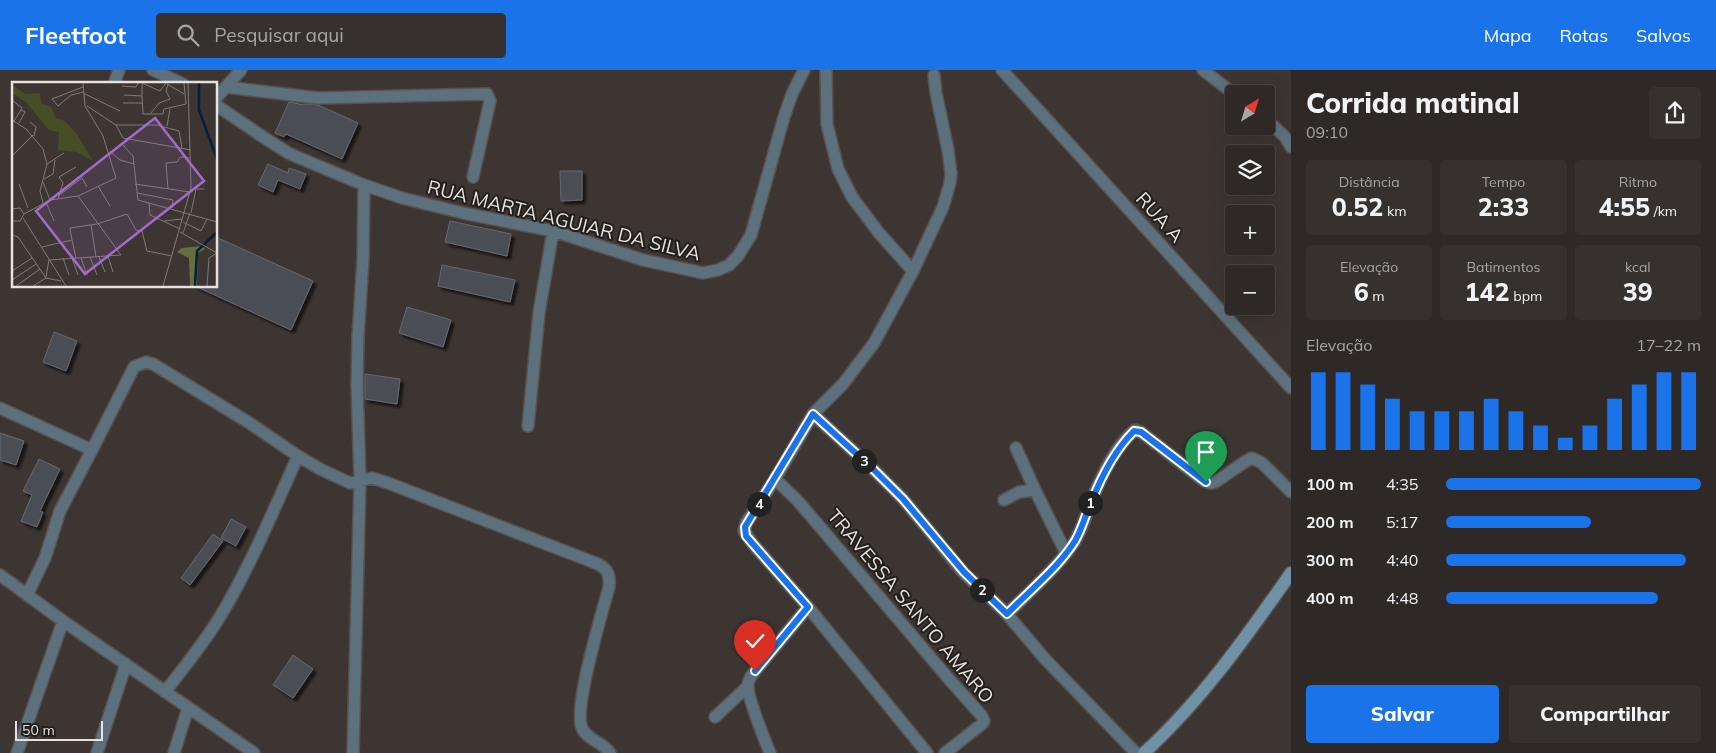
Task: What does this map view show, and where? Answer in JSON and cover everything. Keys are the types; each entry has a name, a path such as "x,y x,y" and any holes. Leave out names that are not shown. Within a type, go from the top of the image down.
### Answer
{"main road":[{"path":"1144,753 1169,730 1205,687 1256,622 1291,573"}],"street":[{"path":"115,82 119,70"},
{"path":"156,70 179,82"},
{"path":"218,96 241,70"},
{"name":"RUA MARTA AGUIAR DA SILVA","path":"218,106 290,154 364,185 402,198 463,213 553,231 650,262 703,273 718,270 728,265 738,256 751,235 784,116 804,70"},
{"path":"826,70 827,124 838,169 852,197 879,233 913,271"},
{"name":"RUA A","path":"1002,70 1291,388"},
{"path":"1203,70 1225,87"},
{"path":"927,753 744,531 746,523 775,479 813,414 843,384 866,354 889,317 943,208 951,173 934,75"},
{"path":"226,87 317,98 487,94 490,101 473,178"},
{"path":"1275,127 1291,146"},
{"path":"353,753 360,480 357,385 358,337 364,252 364,185"},
{"path":"528,426 539,313 553,231"},
{"path":"27,595 45,558 60,511 134,367 146,362 153,364 248,422 298,456 344,480 350,482 372,478 598,564 604,568 610,577 609,587 581,699 580,723 586,734 605,746 610,753"},
{"path":"0,408 92,450"},
{"path":"813,414 903,499 964,572 1007,614 1052,666 1136,753"},
{"path":"1007,614 1066,553 1080,532 1090,504 1111,460 1135,430 1141,432 1208,483 1216,482 1238,465 1252,458 1262,463 1291,492"},
{"path":"1016,448 1066,553"},
{"path":"165,692 222,614 241,578 298,456"},
{"name":"TRAVESSA SANTO AMARO","path":"775,479 815,521 981,715 984,721 982,724 945,753"},
{"path":"1004,500 1019,492 1035,490"},
{"path":"0,575 63,621 254,753"},
{"path":"715,716 749,682 808,607"},
{"path":"17,753 63,621"},
{"path":"97,753 126,664"},
{"path":"749,682 763,737 770,753"},
{"path":"174,753 188,708"}],"building":[{"path":"289,102 318,105 358,123 342,159 286,134 284,137 275,133"},
{"path":"268,164 288,173 289,168 306,174 300,189 278,180 273,192 258,185"},
{"path":"560,171 582,171 582,200 561,201"},
{"path":"450,221 511,234 507,256 445,242"},
{"path":"218,238 313,281 291,330 199,288 218,288"},
{"path":"442,265 515,280 510,302 438,286"},
{"path":"407,307 451,320 443,347 399,333"},
{"path":"54,332 77,341 66,371 43,362"},
{"path":"365,374 400,379 397,404 365,399"},
{"path":"0,433 24,441 16,465 0,460"},
{"path":"39,459 60,469 40,511 43,512 37,527 21,521 32,495 23,491"},
{"path":"231,519 246,527 236,546 221,538"},
{"path":"213,534 223,541 190,585 181,578"},
{"path":"293,655 313,669 293,698 273,685"}],"route":[{"path":"755,671 808,607 746,536 744,531 746,523 775,479 813,414 903,499 964,572 1007,614 1066,553 1075,541 1111,460 1117,450 1135,430 1141,432 1206,482"}]}
